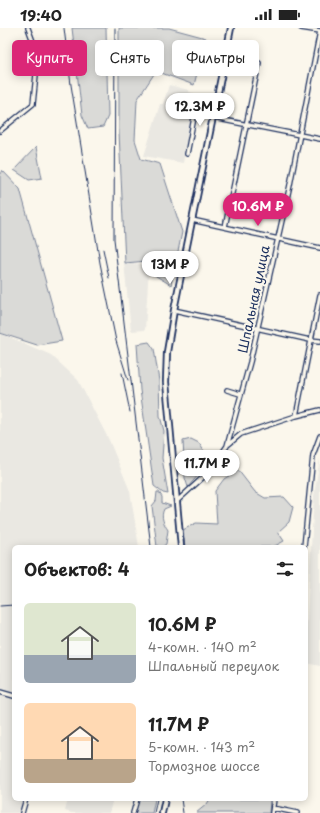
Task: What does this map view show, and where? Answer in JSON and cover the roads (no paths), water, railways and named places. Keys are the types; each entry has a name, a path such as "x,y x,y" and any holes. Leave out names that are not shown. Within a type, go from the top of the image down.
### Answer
{"street":[{"path":"0,131 33,104 38,55 28,28"},
{"path":"181,545 166,382 167,352 174,310 231,28"},
{"path":"301,28 320,31"},
{"name":"Шпальная улица","path":"176,502 210,471 224,453 227,446 257,328 276,238 290,185 298,134 320,31"},
{"path":"225,228 256,76"},
{"path":"187,154 198,97"},
{"path":"196,111 246,124 320,138"},
{"path":"192,220 320,248"},
{"path":"296,416 320,295"},
{"path":"174,310 320,341"},
{"path":"227,390 240,394"},
{"path":"227,446 233,439 241,434 296,416 320,410"},
{"path":"304,545 313,455 320,436"},
{"path":"0,692 12,695"},
{"path":"22,813 25,801"},
{"path":"133,813 136,801"},
{"path":"162,813 165,801"},
{"path":"272,813 274,801"},
{"path":"272,808 297,813"}],"railway":[{"path":"64,28 71,85 100,263 116,341 128,380"},
{"path":"115,28 114,239 151,545"},
{"path":"103,249 109,278"},
{"path":"122,373 130,412"},
{"path":"0,606 12,605"},
{"path":"154,813 157,801"},
{"path":"181,801 183,813"}]}
